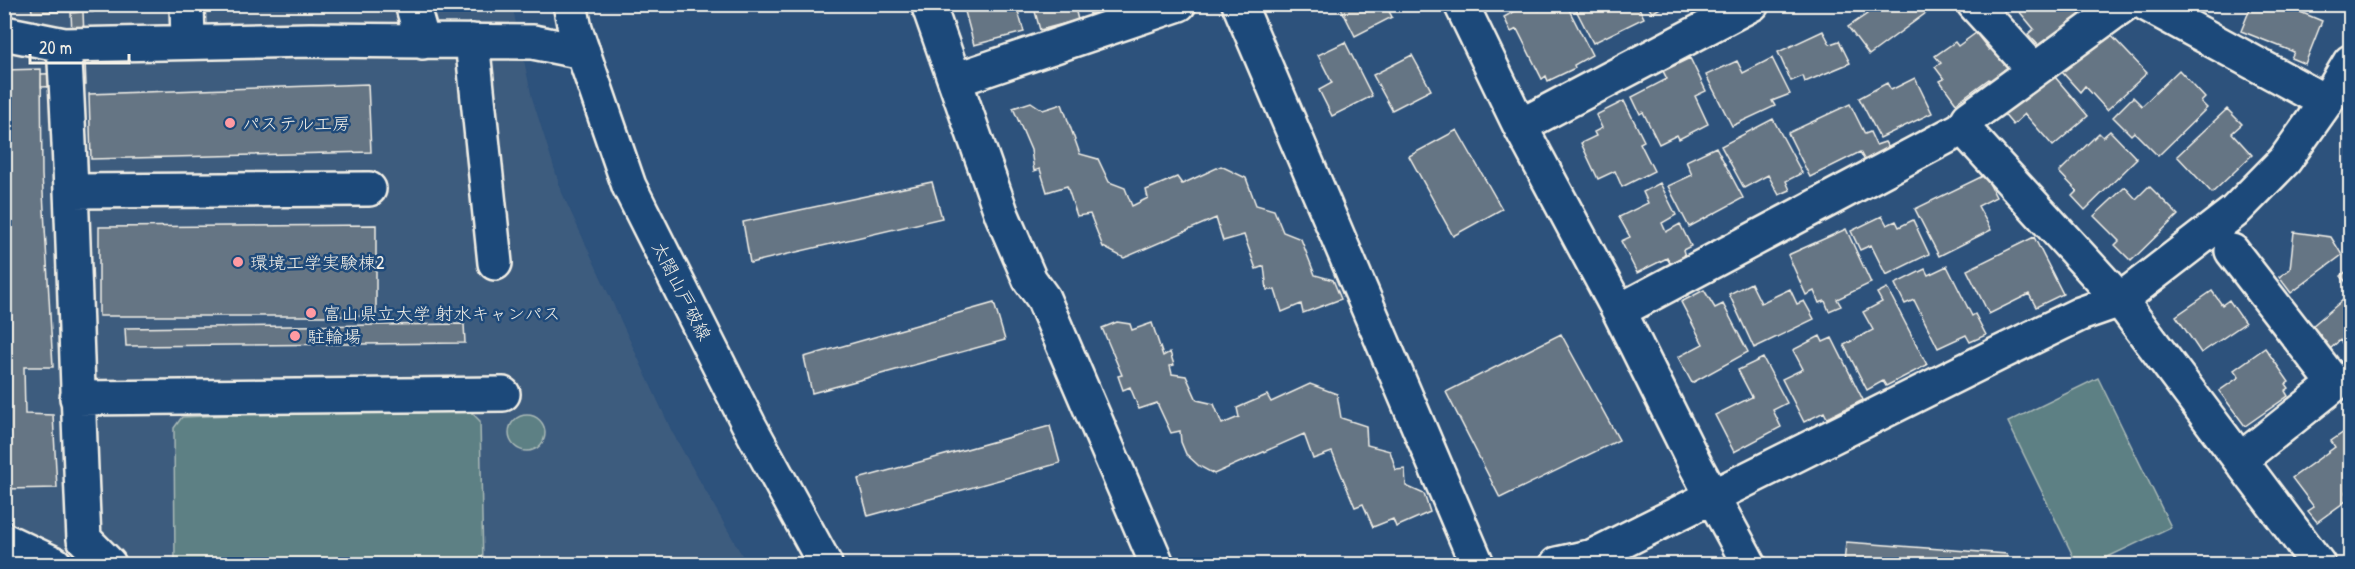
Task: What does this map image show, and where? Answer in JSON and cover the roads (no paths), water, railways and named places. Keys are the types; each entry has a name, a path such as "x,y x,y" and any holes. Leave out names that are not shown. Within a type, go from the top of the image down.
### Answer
{"street":[{"path":"187,4 188,42"},
{"path":"412,4 423,42"},
{"name":"太閤山戸破線","path":"570,4 583,52 629,186 749,425 825,564"},
{"path":"928,4 1002,215 1030,280 1043,298 1157,564"},
{"path":"955,80 1179,4"},
{"path":"1239,4 1477,564"},
{"path":"1461,4 1520,126 1619,311 1713,498 1749,564"},
{"path":"1520,126 1752,4"},
{"path":"1974,4 2034,70"},
{"path":"1619,311 1963,128 1969,118 2125,4"},
{"path":"2146,4 2326,102"},
{"path":"4,33 80,45 310,40 472,41 533,42 583,52"},
{"path":"472,41 495,263"},
{"path":"80,45 72,191 77,398 84,539 109,564"},
{"path":"1557,564 1593,556 1713,498 1840,431 2080,314 2120,300 2234,212 2284,160 2326,102 2350,62"},
{"path":"1963,128 2120,300 2318,564"},
{"path":"72,191 369,189"},
{"path":"2232,251 2343,378 2240,460"},
{"path":"77,398 503,394"},
{"path":"4,540 55,564"}],"place":[{"name":"パステル工房","path":"230,123"},
{"name":"環境工学実験棟2","path":"238,262"},
{"name":"富山県立大学 射水キャンパス","path":"311,313"},
{"name":"駐輪場","path":"295,336"}]}
